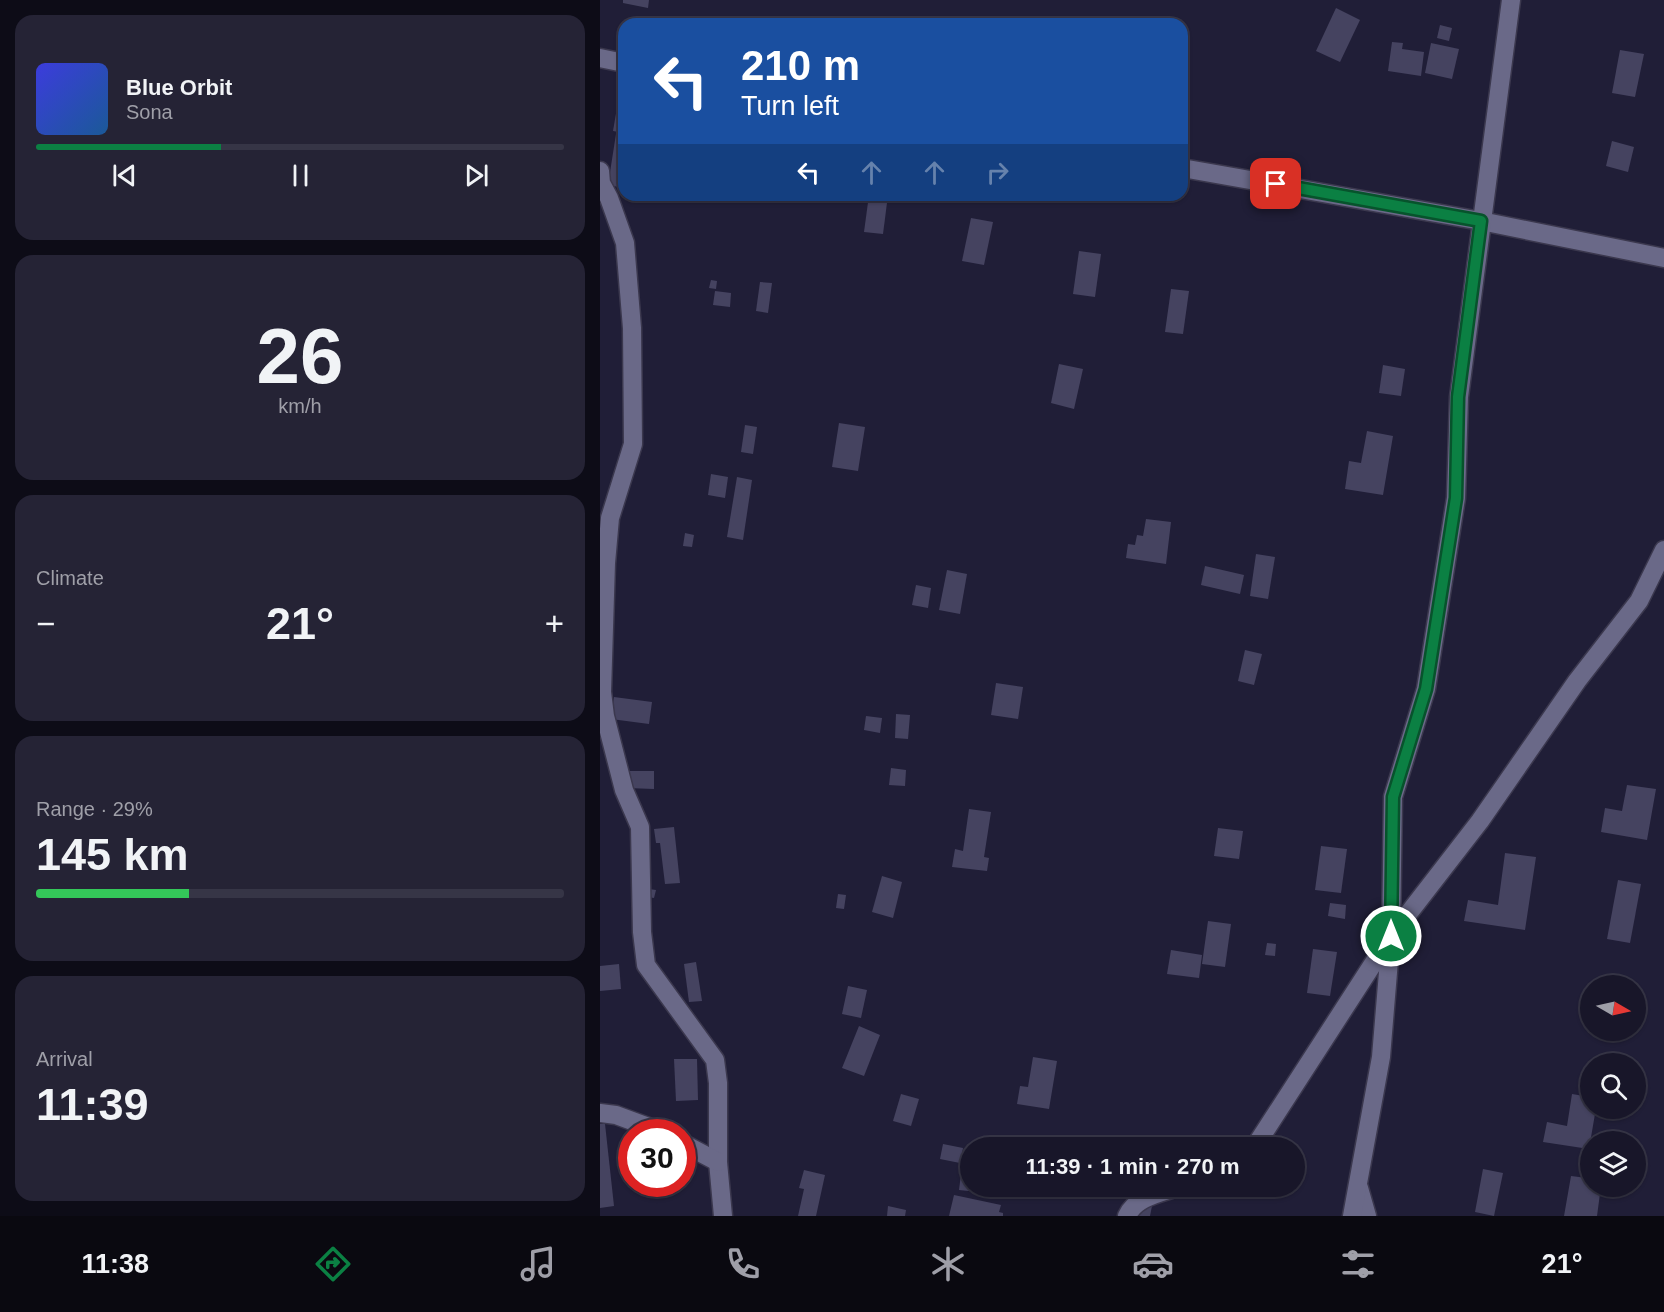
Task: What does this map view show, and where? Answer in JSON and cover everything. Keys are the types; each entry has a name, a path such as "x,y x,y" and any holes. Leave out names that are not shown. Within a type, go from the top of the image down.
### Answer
{"street":[{"path":"1352,1216 1381,1057 1391,936 1393,797 1426,689 1456,498 1458,397 1511,0"},
{"path":"600,58 618,62"},
{"path":"1188,169 1481,221 1664,258"},
{"path":"600,171 601,183 609,198 624,243 632,328 633,444 610,518 606,563 602,692 605,716 624,790 640,827 642,932 646,965 715,1060 718,1083 718,1162 723,1216"},
{"path":"1261,1137 1391,936 1480,821 1577,681 1639,601 1664,550"},
{"path":"600,1113 627,1119"},
{"path":"696,1150 718,1162"},
{"path":"1358,1184 1367,1216"},
{"path":"1127,1216 1130,1210 1147,1197"}],"building":[{"path":"623,0 649,0 648,8 623,3"},
{"path":"1336,8 1360,20 1340,62 1316,51"},
{"path":"1440,25 1452,28 1449,41 1437,38"},
{"path":"1392,42 1403,43 1402,49 1424,52 1421,76 1388,71"},
{"path":"1431,43 1459,49 1452,79 1425,73"},
{"path":"1620,50 1644,54 1635,97 1612,93"},
{"path":"618,102 618,132 613,131"},
{"path":"616,134 618,134 618,187 608,185"},
{"path":"1612,141 1634,147 1628,172 1606,166"},
{"path":"868,201 887,201 883,234 864,232"},
{"path":"971,218 993,222 984,265 962,261"},
{"path":"1079,251 1101,254 1095,297 1073,294"},
{"path":"711,280 717,281 716,289 709,288"},
{"path":"760,282 772,283 768,313 756,311"},
{"path":"1171,289 1189,291 1183,334 1165,332"},
{"path":"715,291 731,293 730,307 713,305"},
{"path":"1059,364 1083,369 1074,409 1051,403"},
{"path":"1383,365 1405,369 1401,396 1379,393"},
{"path":"839,423 865,427 858,471 832,467"},
{"path":"745,425 757,427 753,454 741,452"},
{"path":"1367,431 1393,436 1383,495 1345,489 1349,461 1361,463"},
{"path":"711,474 728,477 725,498 708,495"},
{"path":"737,477 752,480 743,540 727,537"},
{"path":"1146,519 1171,522 1166,564 1126,558 1128,544 1135,545 1137,535 1143,536"},
{"path":"685,533 694,535 692,547 683,546"},
{"path":"1256,554 1275,557 1268,599 1250,596"},
{"path":"1205,566 1244,575 1240,594 1201,585"},
{"path":"947,570 967,574 960,614 939,610"},
{"path":"916,585 931,588 928,608 912,605"},
{"path":"1245,650 1262,654 1254,685 1238,681"},
{"path":"996,683 1023,687 1018,719 991,715"},
{"path":"614,697 652,702 649,724 611,719"},
{"path":"896,714 910,715 908,739 895,738"},
{"path":"866,716 882,718 880,733 864,730"},
{"path":"891,768 906,770 905,786 889,785"},
{"path":"627,771 654,771 654,789 627,788"},
{"path":"1627,785 1656,789 1647,840 1601,832 1605,808 1622,811"},
{"path":"969,809 991,812 984,857 989,858 987,871 952,867 955,849 963,851"},
{"path":"674,827 680,883 665,884 660,843 656,843 654,829"},
{"path":"1218,828 1243,831 1239,859 1214,856"},
{"path":"1321,846 1347,849 1341,893 1315,890"},
{"path":"1505,853 1536,857 1525,930 1464,921 1468,900 1498,905"},
{"path":"882,876 902,882 893,918 872,912"},
{"path":"1618,880 1641,884 1630,943 1607,939"},
{"path":"649,889 656,890 654,898 648,897"},
{"path":"838,894 846,895 844,909 836,908"},
{"path":"1330,903 1346,905 1345,919 1328,916"},
{"path":"1208,921 1231,924 1225,967 1202,964"},
{"path":"1267,943 1276,944 1275,956 1265,955"},
{"path":"1313,949 1337,952 1330,996 1307,993"},
{"path":"1171,950 1202,955 1199,978 1167,974"},
{"path":"696,962 702,1001 689,1002 684,964"},
{"path":"619,964 621,989 600,991 600,966"},
{"path":"848,986 867,990 861,1018 842,1014"},
{"path":"859,1026 880,1035 864,1076 842,1068"},
{"path":"1033,1057 1057,1061 1049,1109 1017,1104 1020,1086 1028,1087"},
{"path":"674,1059 697,1059 698,1100 676,1101"},
{"path":"901,1094 919,1099 911,1126 893,1121"},
{"path":"1572,1094 1580,1095 1580,1119 1594,1119 1592,1131 1580,1131 1580,1148 1543,1142 1547,1122 1567,1126"},
{"path":"600,1124 605,1124 614,1206 600,1208"},
{"path":"943,1144 960,1147 960,1163 940,1159"},
{"path":"1483,1169 1503,1173 1494,1216 1475,1212"},
{"path":"804,1170 825,1175 816,1216 798,1216 804,1189 799,1188"},
{"path":"1571,1176 1580,1177 1580,1197 1600,1197 1597,1216 1564,1216"},
{"path":"954,1195 1001,1205 999,1212 1003,1213 1003,1216 949,1216"},
{"path":"1139,1205 1152,1206 1150,1216 1138,1216"},
{"path":"888,1206 906,1210 905,1216 887,1216"}],"route":[{"path":"1276,184 1481,221 1458,397 1456,498 1426,689 1393,797 1391,936"}]}
